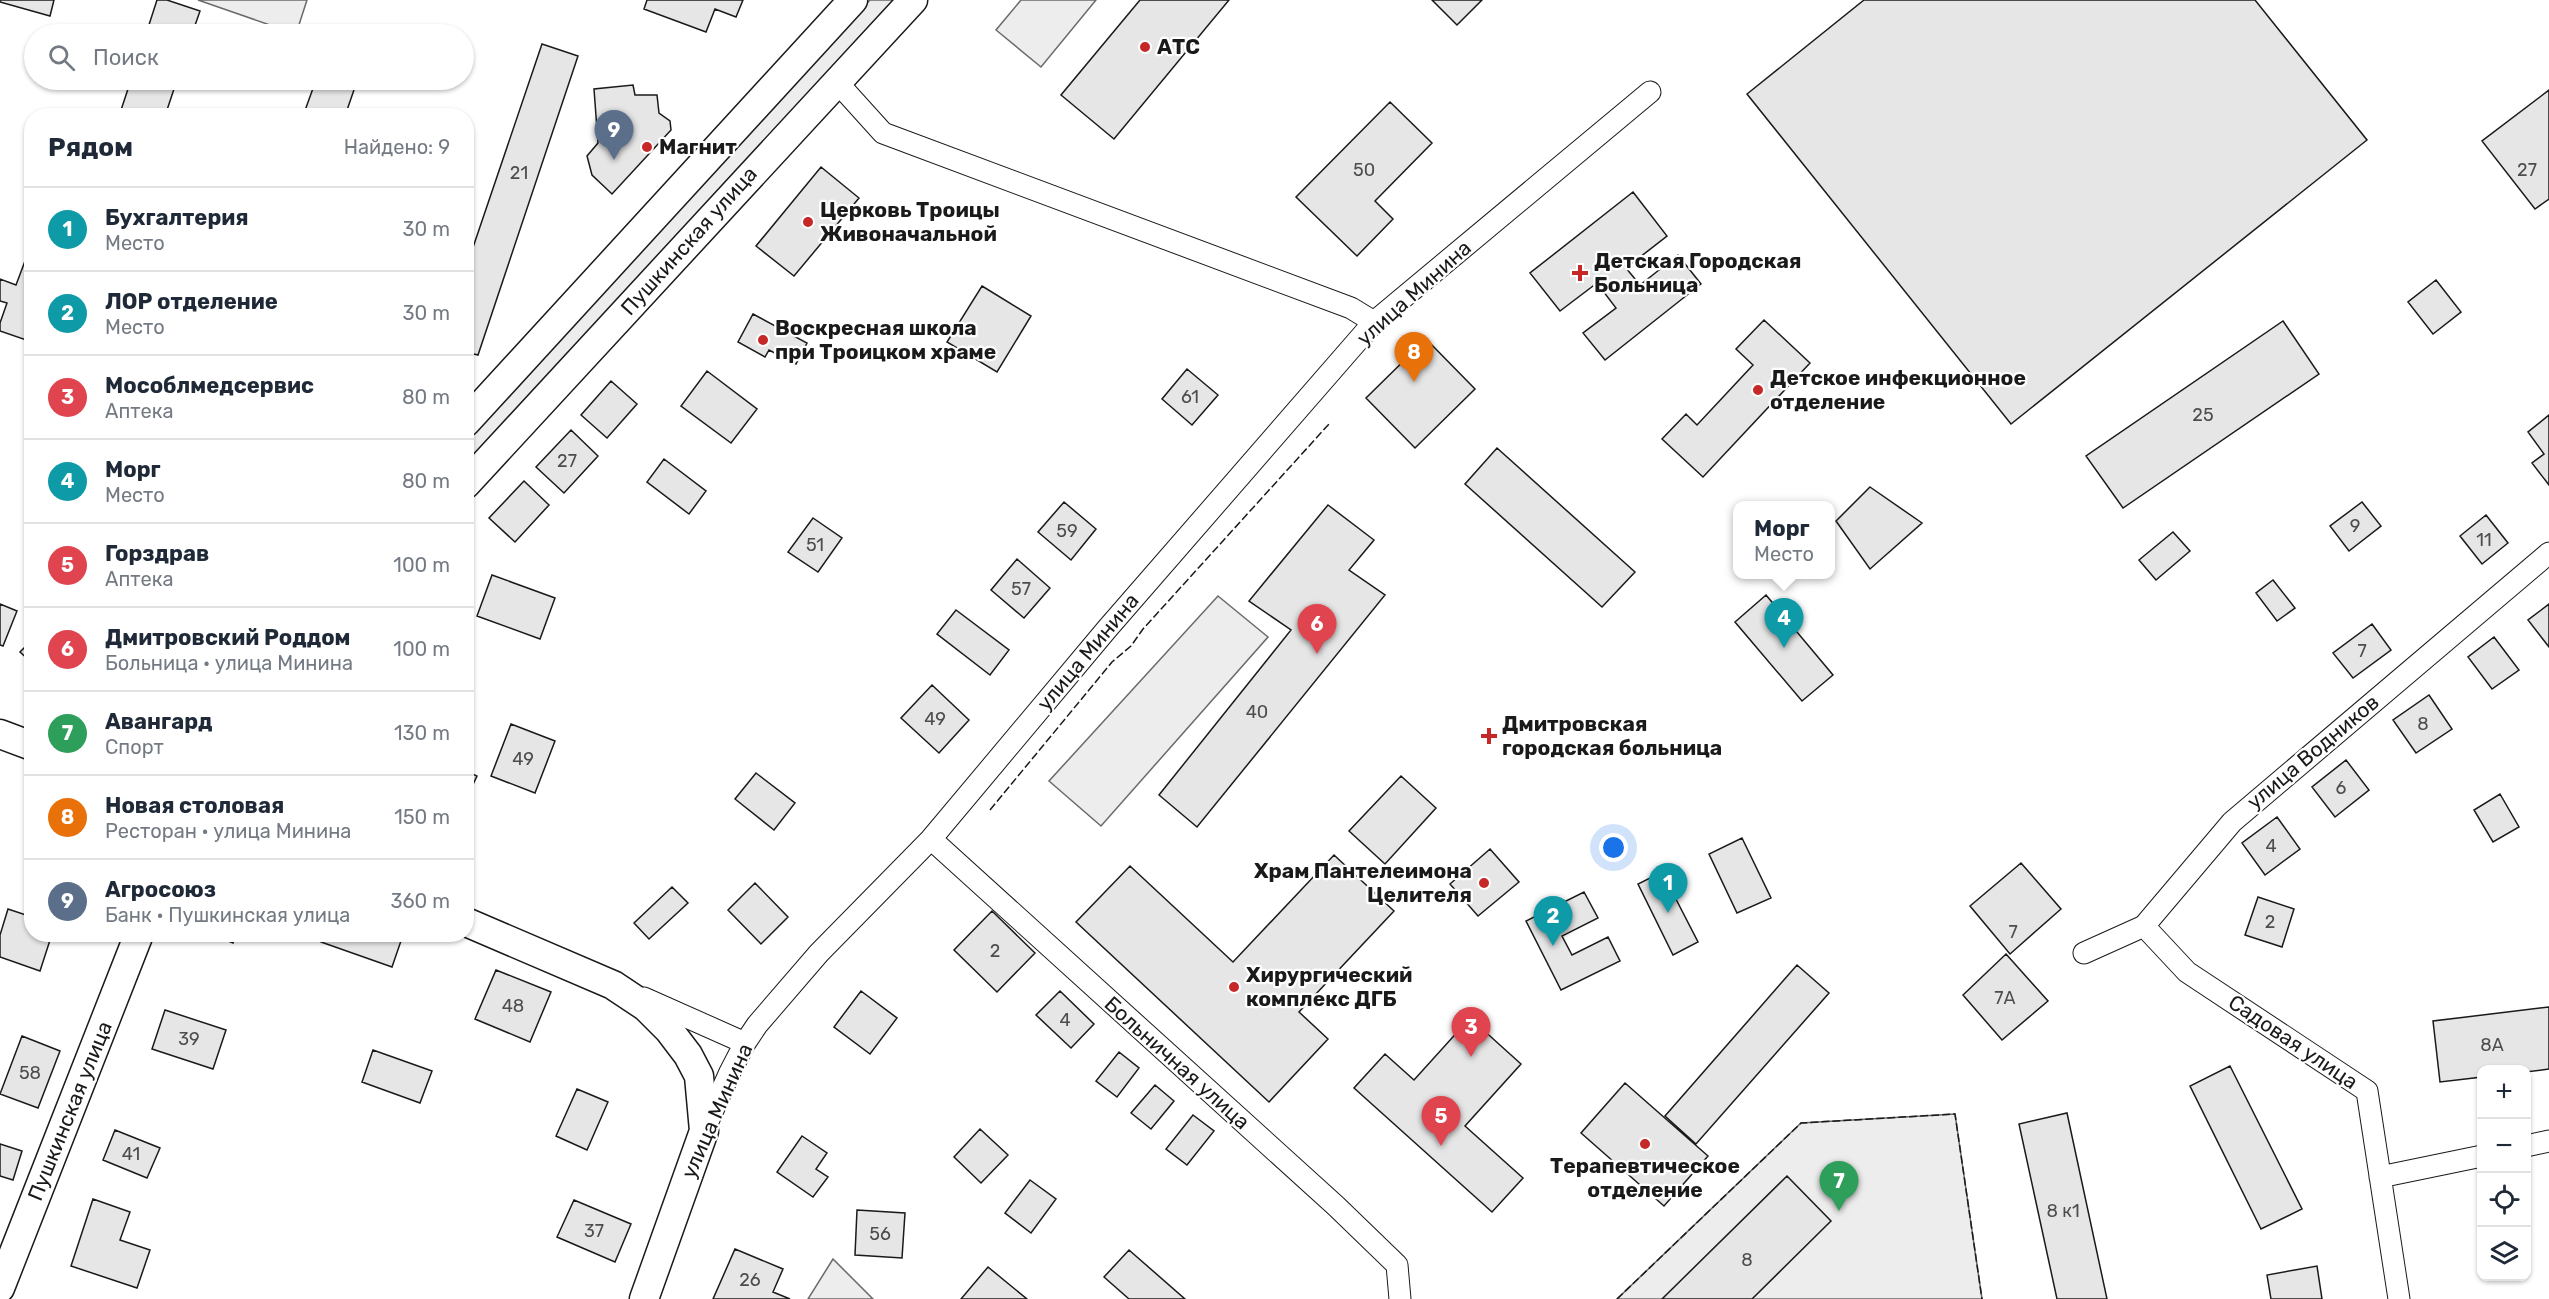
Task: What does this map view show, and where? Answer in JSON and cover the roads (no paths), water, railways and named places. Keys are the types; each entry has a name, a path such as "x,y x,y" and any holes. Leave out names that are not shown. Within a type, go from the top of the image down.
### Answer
{"main road":[{"name":"Пушкинская улица","path":"474,413 853,0"},
{"name":"Пушкинская улица","path":"474,475 913,0"},
{"path":"0,734 24,743"},
{"path":"474,925 613,985 646,1007 669,1030 688,1055 699,1076 704,1131"},
{"name":"Пушкинская улица","path":"0,1288 136,942"},
{"name":"улица Минина","path":"644,1299 704,1131"}],"street":[{"path":"836,81 883,133 1351,308 1374,322"},
{"name":"улица Минина","path":"704,1131 745,1043 757,1025 819,953 931,839 1107,629 1374,322 1650,92"},
{"name":"улица Водников","path":"2084,953 2144,926 2232,822 2549,553"},
{"name":"Больничная улица","path":"931,839 1327,1198 1382,1251 1397,1266 1400,1299"},
{"name":"Садовая улица","path":"2144,926 2187,972 2367,1091 2399,1299"},
{"path":"613,985 745,1043"},
{"path":"2531,1145 2549,1142"},
{"path":"2380,1177 2477,1157"}],"place":[{"name":"АТС","path":"1145,47"},
{"name":"Магнит","path":"647,147"},
{"name":"Агросоюз","path":"614,160"},
{"name":"Церковь Троицы Живоначальной","path":"808,222"},
{"name":"Детская Городская Больница","path":"1580,273"},
{"name":"Воскресная школа при Троицком храме","path":"763,340"},
{"name":"Новая столовая","path":"1414,382"},
{"name":"Детское инфекционное отделение","path":"1758,390"},
{"name":"Морг","path":"1784,648"},
{"name":"Дмитровский Роддом","path":"1317,654"},
{"name":"Дмитровская городская больница","path":"1489,736"},
{"name":"Храм Пантелеимона Целителя","path":"1484,883"},
{"name":"Бухгалтерия","path":"1668,913"},
{"name":"ЛОР отделение","path":"1553,946"},
{"name":"Хирургический комплекс ДГБ","path":"1234,987"},
{"name":"Мособлмедсервис","path":"1471,1057"},
{"name":"Терапевтическое отделение","path":"1645,1144"},
{"name":"Горздрав","path":"1441,1146"},
{"name":"Авангард","path":"1839,1211"}]}
